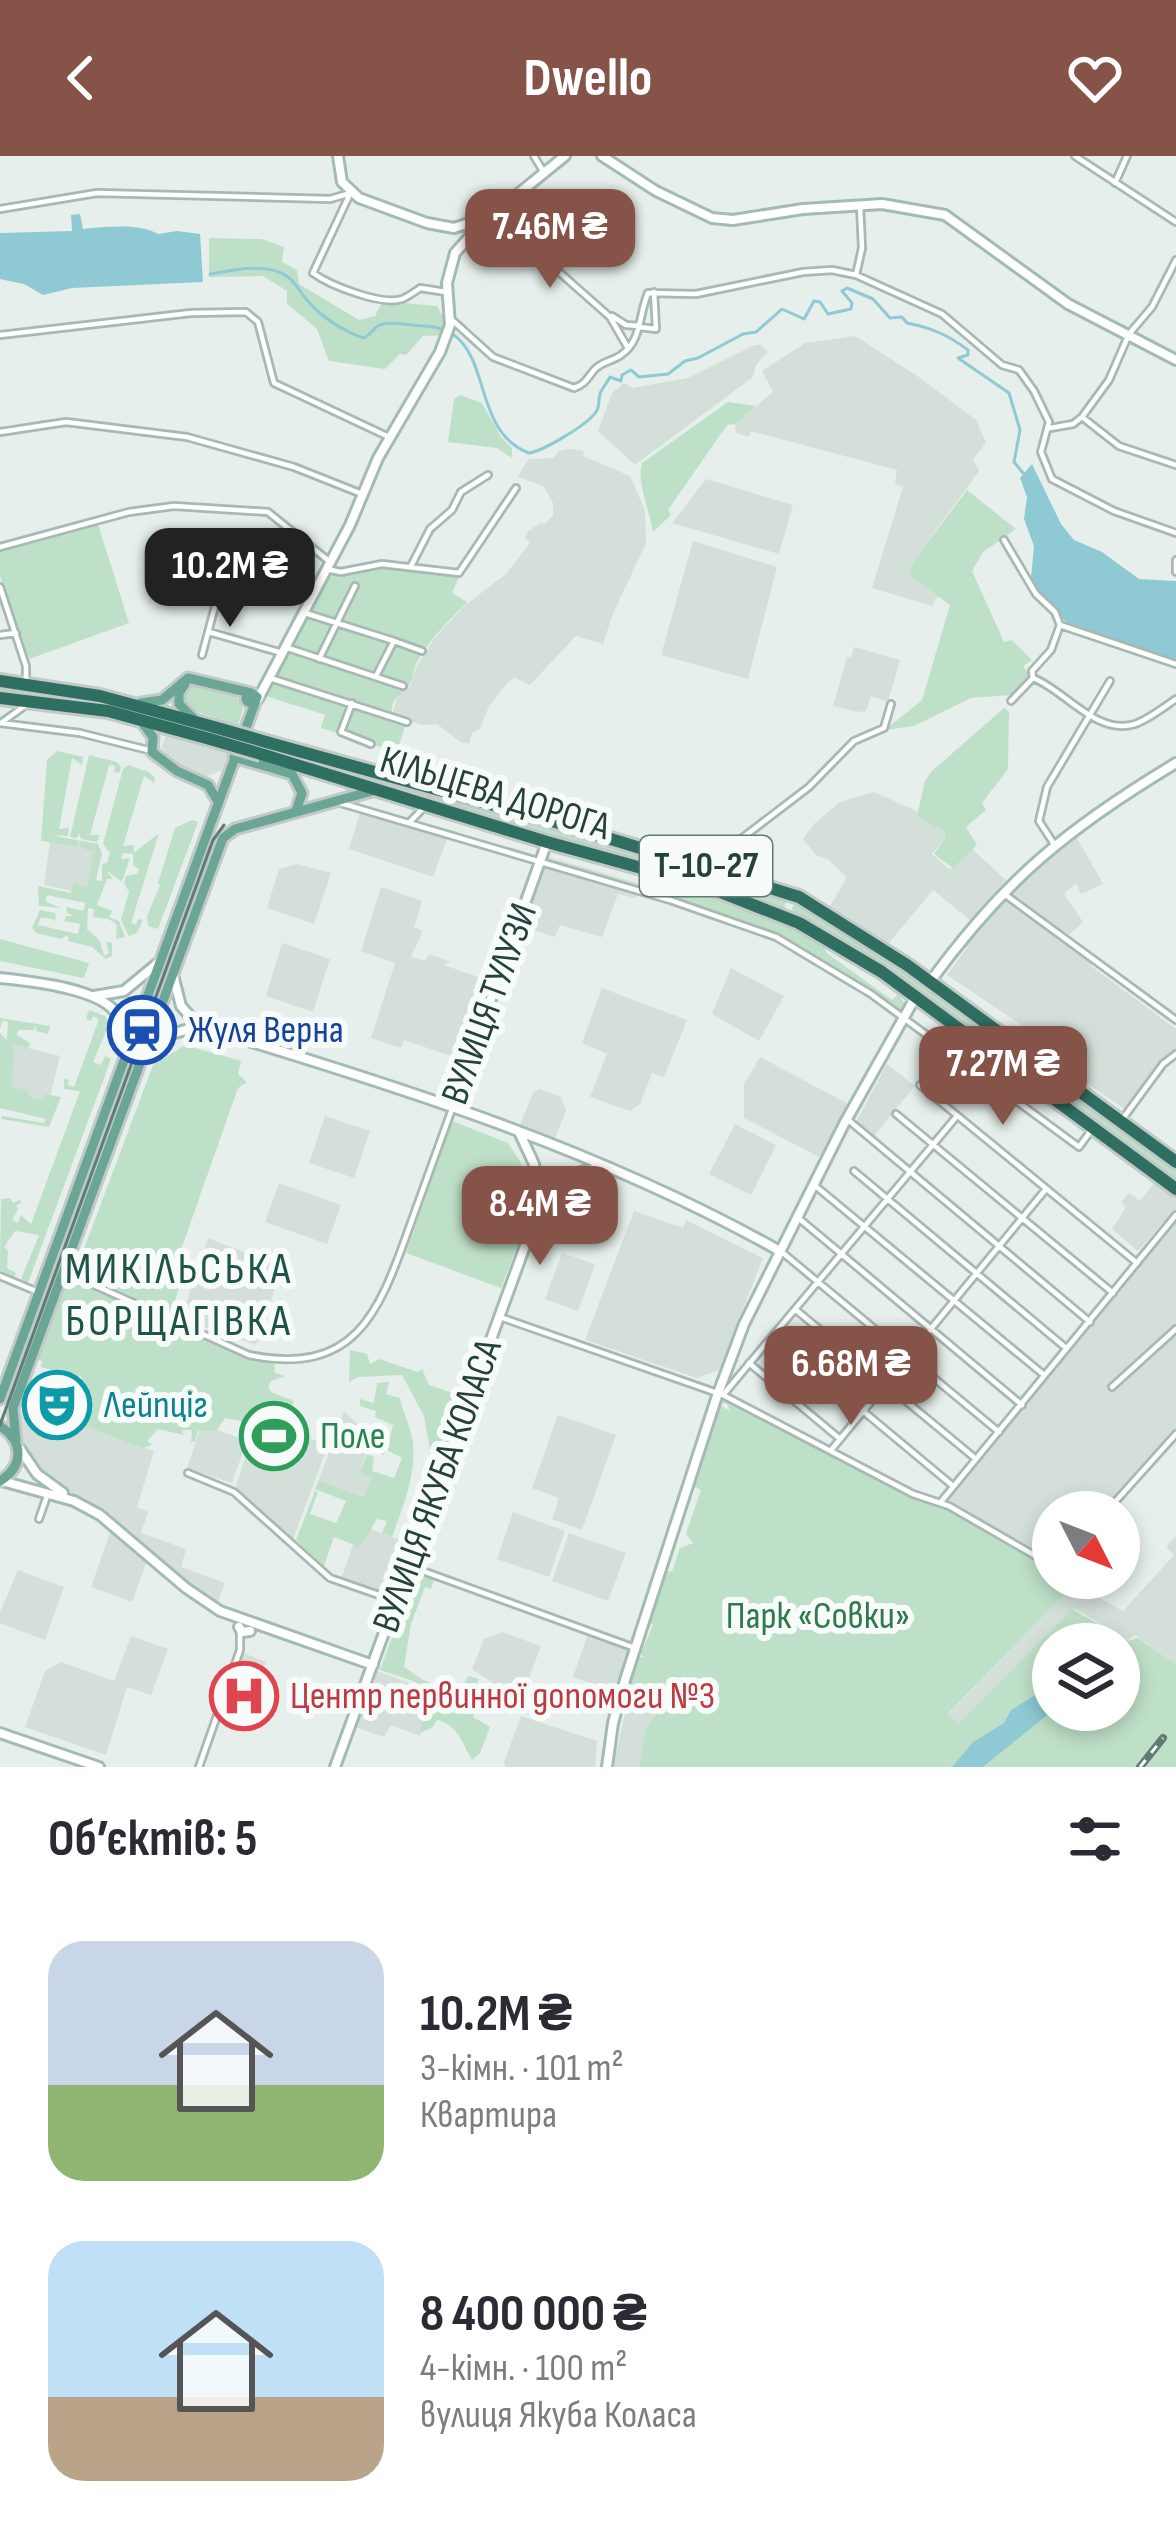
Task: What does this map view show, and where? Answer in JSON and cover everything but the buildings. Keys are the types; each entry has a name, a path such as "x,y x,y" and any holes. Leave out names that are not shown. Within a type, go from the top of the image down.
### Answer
{"highway":[{"name":"Т-10-27","path":"0,681 132,703"},
{"name":"КІЛЬЦЕВА ДОРОГА","path":"0,698 42,701 212,733 426,806 700,884 799,923 856,954 916,996 1176,1189"},
{"name":"КІЛЬЦЕВА ДОРОГА","path":"132,703 198,722 212,733"},
{"name":"Т-10-27","path":"264,748 739,876 810,903 930,982 1176,1162"},
{"path":"799,923 789,907 798,901 810,903"}],"main road":[{"path":"194,678 181,689 178,700 184,712 198,722"},
{"path":"0,1399 46,1260 62,1229 107,1095 123,1063 252,698 194,678 179,682 162,700 132,703"},
{"path":"136,718 148,727 154,748 169,764 216,794 216,809"},
{"path":"154,748 166,733 179,729"},
{"path":"199,780 231,764"},
{"path":"231,764 292,774 302,793 295,812"},
{"path":"0,1481 16,1466 13,1408 223,838 235,829 332,800 370,791 384,793"},
{"path":"0,1426 16,1442"}],"street":[{"path":"338,156 341,182 350,195 409,218 454,228 494,213"},
{"path":"534,156 543,171"},
{"path":"455,253 494,213 565,156"},
{"path":"602,156 666,197 711,218 897,206 954,219 1068,304 1176,360"},
{"path":"1115,183 1127,156"},
{"path":"1079,157 1176,222"},
{"path":"0,209 97,193 330,200 350,195"},
{"path":"350,195 313,273 336,287 384,299 402,300 420,288 447,292"},
{"path":"856,275 862,248 860,206"},
{"path":"494,213 541,242 559,272 621,323 656,328 654,292"},
{"path":"252,698 267,682 391,438 432,370 449,327 447,292 455,253 454,228"},
{"path":"1049,428 1082,418 1109,380 1129,334 1152,307 1176,260"},
{"path":"449,327 485,353 570,387 583,385 600,364 619,358 628,348 639,327 645,297 654,292 696,293 820,269 856,275 942,314 1002,365 1019,370 1043,404 1049,428 1041,452 1052,479 1114,511 1176,533"},
{"path":"600,304 628,348"},
{"path":"0,335 191,313 246,312 258,322 274,383 391,438"},
{"path":"1082,418 1119,446 1176,465"},
{"path":"0,432 66,422 187,437 294,467 362,494"},
{"path":"411,566 430,529 452,510 461,492 488,475"},
{"path":"0,547 129,512 174,506 268,512 328,566 341,572 382,564 459,572 516,488"},
{"path":"1004,540 1060,626 1051,650 1011,701"},
{"path":"1176,560 1176,572"},
{"path":"319,658 356,586"},
{"path":"0,587 26,666 26,683"},
{"path":"202,655 218,595"},
{"path":"303,613 422,651"},
{"path":"1060,626 1176,664"},
{"path":"208,632 319,658 403,686"},
{"path":"0,634 16,633"},
{"path":"376,676 394,641"},
{"path":"1032,675 1090,716 1130,725 1176,699"},
{"path":"1054,844 1039,821 1042,801 1110,681"},
{"path":"267,682 407,722"},
{"path":"1,723 26,705 42,701"},
{"path":"352,703 341,733 370,745"},
{"path":"739,876 741,839 809,787 854,741 884,728 891,704"},
{"path":"1,723 154,748"},
{"path":"930,982 1001,892 1054,844 1176,763"},
{"path":"332,800 727,918 776,937 825,964 1079,1147 1094,1126"},
{"path":"409,823 426,806"},
{"name":"ВУЛИЦЯ ТУЛУЗИ","path":"63,1271 249,1354 281,1362 328,1352 352,1337 378,1307 547,842"},
{"path":"1001,892 1176,1020"},
{"path":"0,978 93,996 124,991 159,962"},
{"path":"173,969 181,1006 199,1026 453,1105 703,1209 778,1250 999,1432"},
{"path":"93,996 117,1013 123,1063"},
{"path":"607,1767 613,1723 635,1648 720,1395 778,1250 916,996"},
{"path":"141,1057 172,1034 199,1026"},
{"path":"1121,1122 1161,1066 1176,1054"},
{"path":"920,1085 1137,1263"},
{"path":"896,1114 1113,1293"},
{"path":"720,1395 957,1116"},
{"path":"847,1119 1090,1322"},
{"path":"518,1132 528,1145 537,1178 550,1186 588,1168 609,1169"},
{"path":"534,1164 542,1150 561,1149"},
{"path":"561,1149 573,1162 565,1182"},
{"path":"854,1172 1068,1349"},
{"name":"ВУЛИЦЯ ЯКУБА КОЛАСА","path":"335,1767 540,1205 537,1178"},
{"name":"ВУЛИЦЯ ЯКУБА КОЛАСА","path":"540,1205 565,1182"},
{"path":"813,1184 1046,1376"},
{"path":"831,1450 1046,1189"},
{"path":"940,1504 1176,1215"},
{"path":"796,1216 1022,1405"},
{"path":"0,1276 38,1292"},
{"path":"796,1310 976,1459"},
{"path":"500,1316 720,1395 1032,1554"},
{"path":"1112,1388 1176,1329"},
{"path":"773,1336 953,1487"},
{"path":"749,1363 840,1439"},
{"path":"1125,1491 1176,1434"},
{"path":"16,1442 33,1470 106,1519 186,1588 245,1626 262,1627 373,1665"},
{"path":"188,1473 234,1492 334,1580 396,1601"},
{"path":"0,1481 74,1501"},
{"path":"39,1519 48,1492"},
{"path":"409,1566 635,1648"},
{"path":"199,1767 245,1626"},
{"path":"0,1733 99,1767"}],"shaded area":[{"path":"855,336 976,420 986,443 973,459 979,471 913,562 909,575 938,596 932,606 872,588 903,487 895,484 897,470 751,431 749,437 736,433 735,424 773,392 762,371 805,343"},
{"path":"755,345 768,352 756,365 753,377 635,465 598,431 612,393 624,383 633,388 688,378"},
{"path":"570,449 584,451 583,456 630,476 645,510 646,543 603,644 576,636 530,685 515,678 509,681 469,744 437,724 421,725 392,715 398,694 411,685 434,639 464,606 506,574 530,543 525,538 528,531 553,515 553,503 543,486 518,477 523,467 529,459 553,458"},
{"path":"706,479 793,505 779,554 672,523"},
{"path":"693,541 777,567 748,679 661,655"},
{"path":"854,647 900,660 888,702 871,696 866,711 858,712 833,706"},
{"path":"166,735 230,754 225,769 205,777 181,769 161,748"},
{"path":"874,792 914,810 948,835 932,854 950,870 972,849 1006,880 971,921 933,890 889,943 830,906 847,878 803,839 840,802"},
{"path":"360,813 447,839 433,877 349,849"},
{"path":"51,835 98,844 91,895 44,885"},
{"path":"1071,838 1077,838 1103,884 1081,894 1076,883 1064,894 1083,922 1069,935 1009,893"},
{"path":"545,856 641,884 636,898 618,894 602,937 560,925 555,937 522,926"},
{"path":"297,864 331,873 314,924 267,908 279,869"},
{"path":"381,887 422,901 414,927 423,931 411,957 425,961 429,954 451,962 444,965 486,980 460,1059 404,1040 401,1048 371,1038 395,963 361,951"},
{"path":"1005,898 1176,1029 1176,1052 1162,1060 1125,1109 1037,1050 1029,1030 947,975 967,948 964,945"},
{"path":"282,943 330,959 313,1012 266,996"},
{"path":"731,968 784,996 759,1041 712,1014"},
{"path":"602,988 687,1020 664,1077 652,1073 640,1104 630,1111 590,1097 607,1054 582,1043"},
{"path":"4,1042 60,1056 48,1105 1,1094"},
{"path":"760,1057 848,1104 819,1157 744,1118 744,1084"},
{"path":"887,1064 915,1086 873,1137 856,1122"},
{"path":"539,1089 561,1097 566,1110 554,1141 519,1127"},
{"path":"325,1116 370,1131 354,1178 309,1163"},
{"path":"735,1124 776,1145 751,1195 709,1174"},
{"path":"1156,1181 1176,1197 1176,1434 1125,1491 1032,1491 1032,1554 940,1504 1172,1219 1163,1222 1138,1251 1112,1229 1129,1193 1140,1201"},
{"path":"279,1183 341,1205 327,1244 265,1222"},
{"path":"634,1211 683,1228 686,1220 763,1258 719,1370 697,1378 585,1340"},
{"path":"208,1238 282,1267 256,1345 181,1319"},
{"path":"562,1253 595,1264 578,1311 545,1299"},
{"path":"16,1411 58,1426 66,1419 154,1451 137,1507 148,1512 141,1533 186,1549 181,1567 225,1583 217,1605 102,1513 36,1469 14,1421"},
{"path":"344,1411 358,1425 366,1454 360,1473 372,1477 365,1497 319,1480"},
{"path":"558,1415 616,1435 582,1530 552,1519 559,1498 532,1488"},
{"path":"258,1419 328,1445 291,1545 234,1492"},
{"path":"202,1424 247,1441 232,1483 187,1468"},
{"path":"513,1512 565,1531 549,1577 497,1559"},
{"path":"360,1525 413,1545 392,1602 339,1585"},
{"path":"111,1530 147,1561 132,1602 91,1587"},
{"path":"569,1533 626,1553 608,1601 552,1581"},
{"path":"1176,1536 1176,1664 1140,1639 1140,1623 1099,1623 1074,1608 1059,1623 1037,1623 1060,1599 1102,1599 1123,1611 1140,1599 1140,1592 1174,1555 1166,1547"},
{"path":"18,1570 64,1587 45,1640 0,1623"},
{"path":"1032,1628 1032,1651 959,1725 948,1715"},
{"path":"502,1632 541,1646 517,1709 488,1697 493,1683 472,1669 484,1639"},
{"path":"588,1634 629,1650 617,1692 573,1677"},
{"path":"131,1636 168,1649 151,1695 127,1687 106,1755 25,1727 45,1671 61,1662 114,1681"},
{"path":"241,1652 266,1662 246,1715 222,1707"},
{"path":"376,1671 438,1693 420,1736 391,1725 384,1737 355,1727"},
{"path":"631,1687 663,1692 645,1730 639,1767 613,1767"},
{"path":"521,1716 597,1741 595,1767 506,1767"}],"green space":[{"path":"209,238 262,239 284,247 282,262 297,270 299,284 359,320 375,316 383,301 437,306 441,314 448,315 444,335 423,336 385,369 329,361 317,329 287,304 287,291 263,276 209,277"},
{"path":"460,395 482,403 512,448 512,458 497,448 448,442 454,399"},
{"path":"728,402 756,406 727,425 668,510 671,515 653,532 642,487 642,463"},
{"path":"967,490 1016,529 983,552 972,571 1004,642 1012,640 1032,660 1023,666 1030,676 1011,695 971,698 914,726 885,730 922,700 950,605 909,575 913,562"},
{"path":"98,524 129,623 29,659 0,576 0,550"},
{"path":"398,566 459,577 452,593 467,602 426,647 410,684 394,701 392,716 407,720 397,752 321,728 325,715 266,696 330,572"},
{"path":"191,684 236,696 243,709 238,725 185,708 181,697"},
{"path":"0,686 133,709 791,899 785,912 662,868 285,754 116,711 0,693"},
{"path":"1004,708 1009,712 1008,769 982,803 986,810 966,827 977,845 953,868 934,854 945,832 917,816 925,781"},
{"path":"57,751 83,757 82,765 72,758 59,829 69,828 68,836 51,835 78,841 77,846 41,841 47,760"},
{"path":"89,755 121,767 119,773 109,765 90,835 100,835 97,842 81,839 79,833 77,838 70,837"},
{"path":"128,765 155,778 154,783 144,776 123,846 134,845 134,853 159,833 131,923 143,920 137,933 129,936 121,920 129,892 126,876 139,869 133,865 133,854 123,853 121,859 130,858 122,882 106,870 113,879 107,879 97,905 113,911 109,917 119,921 125,937 116,939 117,925 93,917 94,909 88,908 87,929 100,941 104,956 109,953 106,942 112,943 112,956 106,959 92,947 68,941 68,935 61,939 32,928 40,910 55,913 56,920 41,917 38,925 78,934 80,924 64,921 74,916 66,907 83,911 86,903 47,895 45,901 60,908 39,906 38,886 71,893 74,882 87,888 94,852 80,847 81,841 98,844 102,854 96,880 102,881 102,864 110,853 103,844"},
{"path":"198,822 158,929 148,926 147,916 175,828"},
{"path":"674,883 775,918 818,939 828,954 892,1000 898,994 904,1003 900,1010 843,971 763,929 669,896 666,890 671,891"},
{"path":"796,904 837,925 921,981 1161,1157 1176,1170 1176,1183 886,968 794,915"},
{"path":"0,939 89,963 84,978 0,961"},
{"path":"89,1010 110,1022 93,1062 101,1065 105,1056 111,1059 28,1283 21,1279 39,1235 15,1231 4,1247 7,1268 16,1273 14,1277 0,1270 1,1199 22,1202 12,1220 18,1223 21,1215 31,1224 80,1091 64,1089 64,1079 74,1087 99,1019 86,1019"},
{"path":"0,1018 50,1026 48,1034 36,1031 36,1025 34,1030 18,1030 17,1035 30,1043 28,1048 14,1045 12,1087 44,1101 45,1094 61,1097 49,1127 1,1119 44,1123 46,1119 0,1108 0,1033 7,1040 8,1022 3,1020 0,1028"},
{"path":"185,1045 241,1061 238,1074 247,1082 238,1088 176,1264 184,1270 171,1315 76,1270 153,1065"},
{"path":"452,1121 508,1143 521,1163 533,1205 501,1288 406,1253"},
{"path":"65,1273 245,1356 274,1363 275,1373 285,1376 268,1387 294,1401 286,1422 256,1416 250,1423 225,1418 216,1431 198,1431 195,1442 191,1442 192,1430 182,1430 184,1435 158,1429 147,1441 152,1445 143,1448 66,1419 82,1377 41,1367 42,1361 34,1358"},
{"path":"350,1350 367,1354 370,1364 379,1359 418,1372 422,1369 429,1385 458,1395 433,1467 424,1416 402,1375 358,1377 349,1382"},
{"path":"389,1382 386,1394 400,1398 413,1443 411,1479 392,1537 382,1533 387,1521 377,1519 360,1547 334,1537 324,1566 296,1540 315,1491 310,1514 336,1523 346,1501 315,1489 319,1480 364,1497 371,1478 360,1473 367,1454 374,1457 372,1471 394,1478 402,1458 387,1450 383,1455 374,1447 380,1440 389,1440 393,1425 375,1417 376,1411 360,1406 360,1399 374,1403 377,1383"},
{"name":"Парк «Совки»","path":"723,1399 909,1496 943,1507 1032,1556 1032,1599 1060,1599 948,1714 958,1724 1032,1649 1032,1731 1140,1731 1140,1639 1176,1664 1176,1767 639,1767 645,1730 662,1692 631,1687 617,1723 653,1625 648,1622 664,1572 672,1571 680,1548 693,1543 686,1534 701,1490 693,1486 720,1405 730,1411 720,1402"},
{"path":"419,1575 434,1580 431,1589 425,1587 411,1624 404,1667 423,1680 460,1693 468,1676 479,1679 469,1706 476,1709 473,1717 490,1727 480,1753 472,1760 459,1736 444,1722 437,1720 419,1733 429,1702 411,1695 416,1682 380,1670 413,1580"},
{"name":"Парк «Совки»","path":"1072,1609 1096,1623 1058,1623"}],"water":[{"path":"80,214 83,229 122,227 158,234 200,234 203,282 72,288 43,295 24,284 0,279 0,233 72,231 71,215"},
{"path":"1032,464 1061,524 1074,540 1102,552 1139,579 1176,581 1176,660 1066,622 1043,598 1031,578 1034,546 1024,519 1027,497 1020,478"},
{"path":"1032,1697 1032,1727 983,1767 952,1767 973,1742 1004,1723 1011,1710"}],"waterway":[{"path":"210,274 250,268 280,272 325,317 364,338 388,323 447,331 473,361 496,423 509,440 529,453 564,437 591,417 610,377 621,381 631,370 639,377 668,374 685,361 756,332 782,309 804,319 814,301 828,314 851,309 842,291 847,288 873,299 890,318 902,317 961,345 968,355 958,358 1009,393 1020,430 1014,462 1023,473"}],"tram line":[{"path":"0,1425 213,840 224,825"}],"railway":[{"path":"1140,1767 1163,1738"}],"place":[{"name":"Жуля Верна","path":"142,1030"},
{"name":"Лейпціг","path":"57,1405"},
{"name":"Поле","path":"274,1436"},
{"name":"Центр первинної допомоги №3","path":"244,1696"}],"district":[{"name":"МИКІЛЬСЬКА БОРЩАГІВКА","path":"179,1295"}]}
